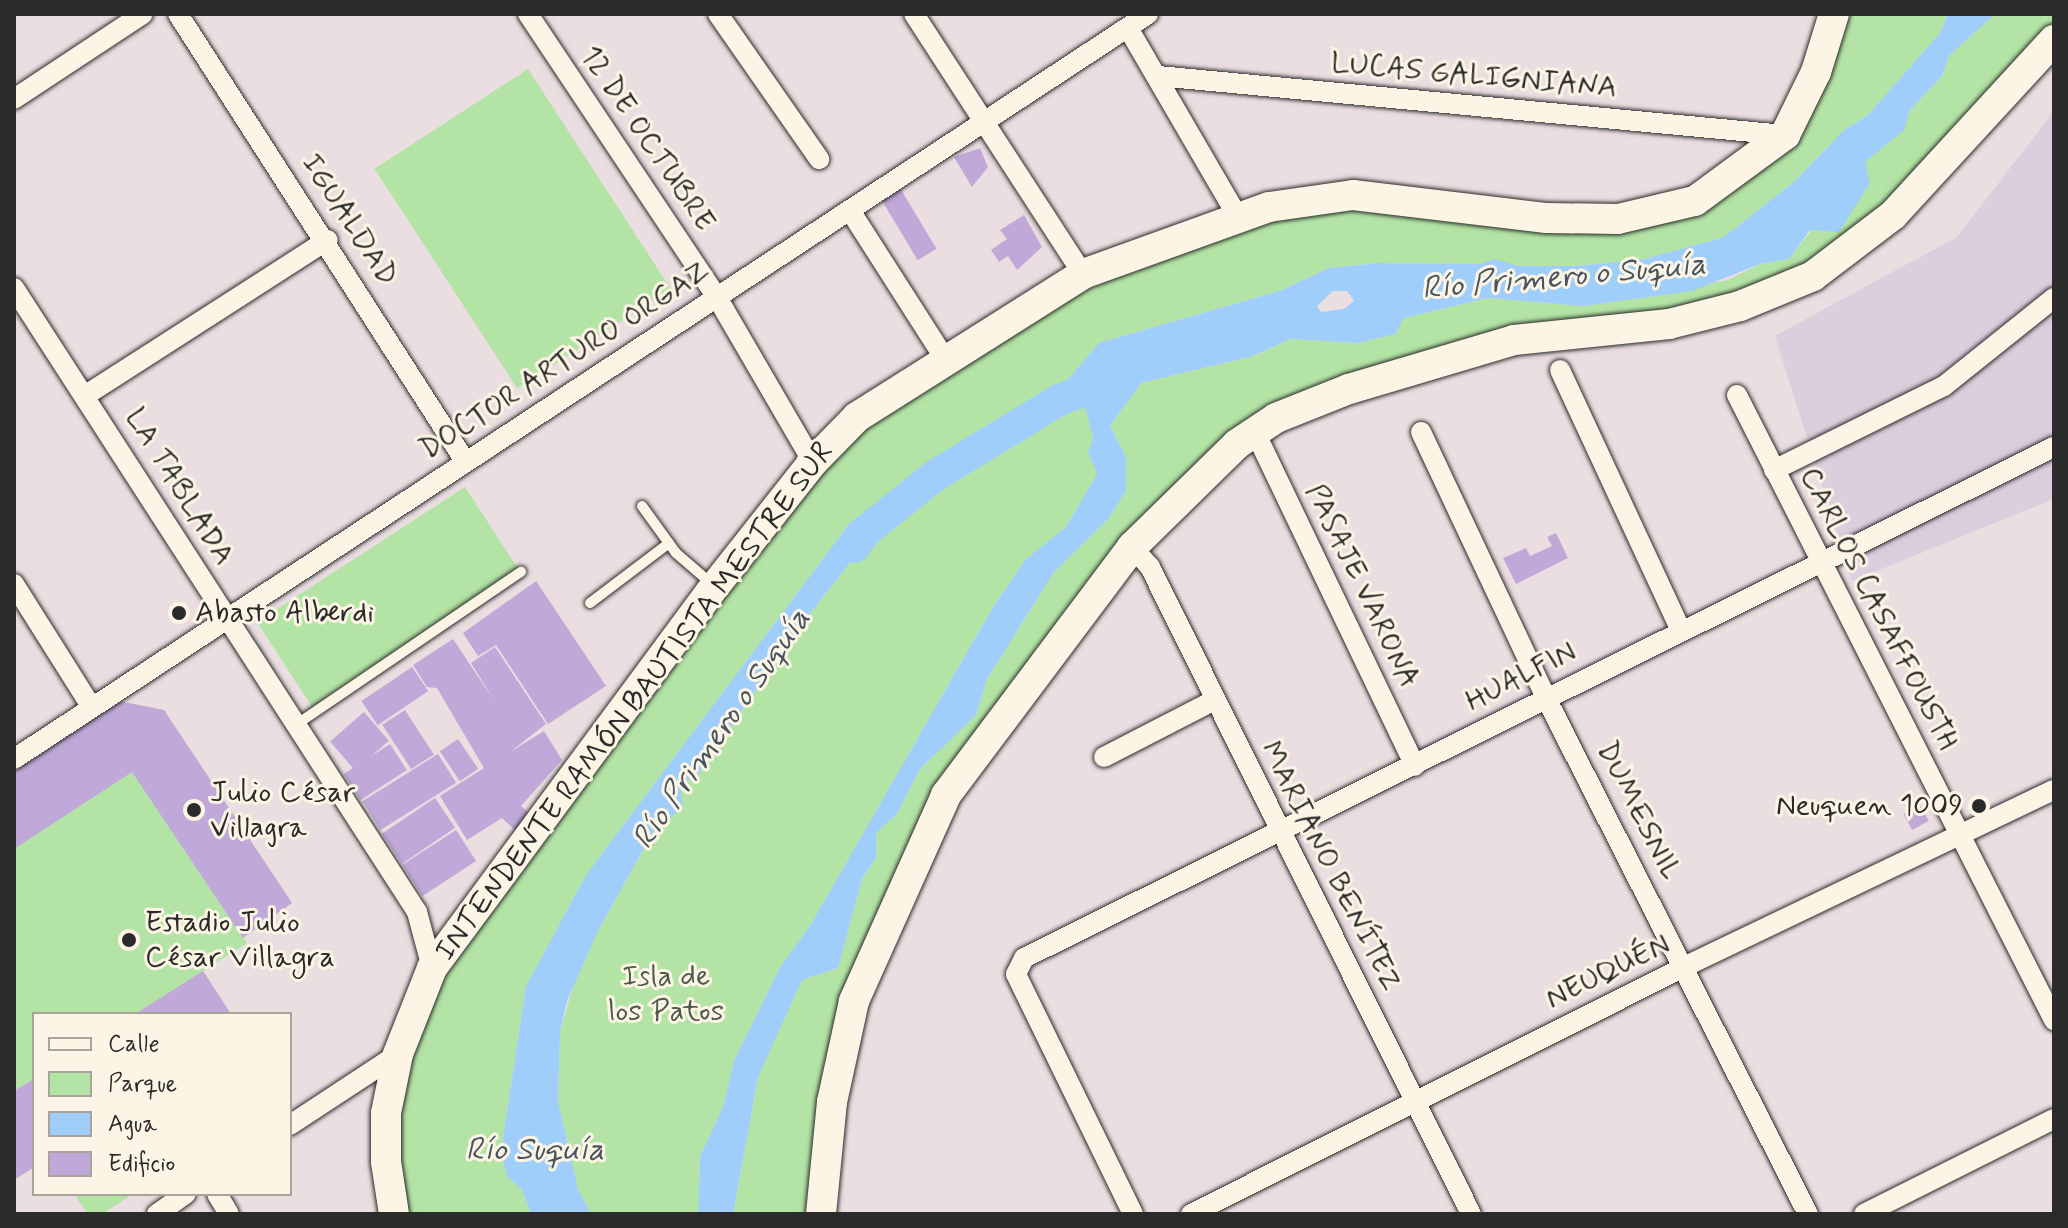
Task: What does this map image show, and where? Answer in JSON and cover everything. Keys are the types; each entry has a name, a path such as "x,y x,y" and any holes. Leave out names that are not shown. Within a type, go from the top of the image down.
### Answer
{"main road":[{"name":"INTENDENTE RAMÓN BAUTISTA MESTRE SUR","path":"394,1214 385,1136 398,1054 432,968 715,586 813,462 857,417 1083,274 1238,217 1353,195 1547,218 1645,216 1695,201 1785,135 1816,72 1834,14"},
{"path":"821,1214 832,1102 854,1001 925,837 962,768 1132,547 1255,432 1349,389 1514,340 1669,324 1740,306 1800,282 1893,215 2054,40"}],"street":[{"path":"14,99 143,14"},
{"name":"IGUALDAD","path":"178,14 327,240 465,461"},
{"name":"12 DE OCTUBRE","path":"528,14 718,299 813,462"},
{"path":"718,14 819,159"},
{"path":"914,14 1083,274"},
{"name":"DOCTOR ARTURO ORGAZ","path":"14,759 465,461 985,125 1148,14"},
{"path":"1128,28 1238,217"},
{"name":"LUCAS GALIGNIANA","path":"1158,76 1785,135"},
{"path":"851,212 945,359"},
{"path":"86,395 327,240"},
{"name":"LA TABLADA","path":"14,288 86,395 226,620 297,724 417,912 432,968"},
{"path":"1774,470 1944,386 2054,298"},
{"path":"1560,370 1680,629"},
{"name":"CARLOS CASAFFOUSTH","path":"1737,395 1817,561 2054,1020"},
{"name":"PASAJE VARONA","path":"1255,432 1415,766"},
{"name":"DUMESNIL","path":"1421,432 1546,698 1808,1214"},
{"name":"HUALFIN","path":"1133,1214 1016,974 1018,964 1415,766 1680,629 2054,447"},
{"name":"MARIANO BENÍTEZ","path":"1132,547 1150,567 1278,833 1471,1214"},
{"path":"14,584 92,708"},
{"path":"1104,757 1213,701"},
{"name":"NEUQUÉN","path":"1191,1214 1684,967 2054,790"},
{"path":"292,1124 398,1054"},
{"path":"1864,1214 2054,1119"},
{"path":"157,1214 183,1196"},
{"path":"218,1196 229,1214"}],"lane":[{"path":"642,506 669,543 715,586"},
{"path":"590,603 669,543"},
{"path":"297,724 521,572"}],"shaded area":[{"path":"2054,111 2054,499 1852,581 1775,336 1957,237"}],"green space":[{"path":"1834,14 1948,14 1940,33 1867,116 1844,130 1795,181 1724,237 1641,260 1574,266 1518,266 1494,260 1481,264 1378,263 1329,268 1282,290 1099,343 1063,385 943,455 849,524 586,875 526,986 501,1151 507,1176 522,1190 531,1214 394,1214 386,1162 421,992 813,462 1064,285 1269,207 1618,219 1765,153"},
{"path":"1995,14 2054,14 2054,40 1926,182 1788,288 1550,333 1237,444 962,768 876,944 821,1214 733,1214 758,1077 773,1037 802,980 838,968 862,879 876,858 875,833 897,814 920,769 976,715 987,679 1054,572 1109,518 1126,491 1126,457 1110,426 1141,383 1254,356 1290,339 1358,343 1395,334 1404,318 1488,298 1583,306 1728,280 1760,264 1789,259 1865,162 1903,130 1910,110 1942,76 1949,56"},
{"path":"528,69 671,289 517,388 375,169"},
{"name":"Isla de los Patos","path":"1063,404 1085,407 1093,438 1088,452 1098,474 1066,527 1026,559 993,607 811,924 779,969 734,1061 723,1107 700,1156 698,1214 591,1214 578,1189 558,1101 560,1033 576,975 598,931 653,832 682,807 679,780 694,780 797,630 901,498 924,481 1020,443 1042,407"},
{"path":"465,487 521,573 313,708 257,622"},
{"name":"Estadio Julio César Villagra","path":"118,701 164,710 292,903 243,937 247,943 203,971 230,1012 32,1012 32,1168 14,1180 14,771"},
{"path":"75,1196 130,1196 102,1214 88,1214"}],"water":[{"name":"Río Suquía","path":"1948,14 1995,14 1949,56 1942,76 1910,110 1904,130 1865,162 1870,183 1839,232 1810,230 1789,259 1760,264 1692,291 1583,306 1488,298 1404,318 1395,334 1358,343 1290,339 1253,356 1141,383 1110,426 1126,457 1126,491 1109,518 1054,572 987,679 976,715 920,769 897,814 876,833 876,858 862,879 838,968 802,980 758,1077 733,1214 698,1214 700,1156 723,1107 734,1061 779,969 811,924 993,607 1026,559 1066,527 1097,474 1088,452 1093,438 1085,407 1043,407 1020,443 924,481 901,498 797,630 694,780 679,780 683,807 653,832 598,931 567,1001 560,1033 558,1101 578,1189 591,1214 531,1214 522,1190 507,1176 501,1151 526,986 586,875 849,524 943,455 1063,385 1099,343 1282,290 1329,268 1378,263 1481,264 1494,259 1518,266 1574,266 1641,260 1724,237 1795,181 1844,130 1867,116 1940,33","holes":["1333,291 1347,291 1354,301 1344,309 1321,312 1317,306"]}],"building":[{"path":"980,148 988,167 972,187 954,157"},
{"path":"900,188 937,249 918,260 881,199"},
{"path":"1024,215 1042,247 1017,270 1008,256 999,262 991,250 1007,239 1000,230"},
{"path":"1556,533 1568,558 1516,584 1503,558 1526,548 1530,556 1552,546 1547,537"},
{"path":"536,581 606,686 548,724 496,645 478,656 463,633"},
{"path":"453,639 495,702 471,663 495,647 546,724 510,752 544,731 562,760 521,806 530,814 515,830 502,818 467,840 440,796 484,768 437,688 427,687 413,665"},
{"path":"412,667 428,691 378,725 361,701"},
{"name":"Julio César Villagra","path":"118,701 164,710 292,903 243,938 132,772 14,849 14,771"},
{"path":"405,710 434,754 411,769 382,725"},
{"path":"364,712 389,741 355,770 330,742"},
{"path":"458,739 478,769 460,781 440,751"},
{"path":"390,744 407,770 361,800 344,774"},
{"path":"438,754 456,783 381,830 363,801"},
{"path":"435,798 455,828 402,864 382,834"},
{"path":"1920,805 1929,821 1912,830 1903,814"},
{"path":"456,830 476,861 422,896 402,865"},
{"path":"203,971 230,1012 138,1012"},
{"path":"32,1080 32,1168 14,1180 14,1091"}],"waterway":[{"name":"Río Primero o Suquía","path":"854,547 867,530 936,475 1059,400 1089,389"}],"place":[{"name":"Abasto Alberdi","path":"179,613"},
{"name":"Neuquen 1009","path":"1979,806"},
{"name":"Julio César Villagra","path":"194,810"},
{"name":"Estadio Julio César Villagra","path":"129,940"}]}
